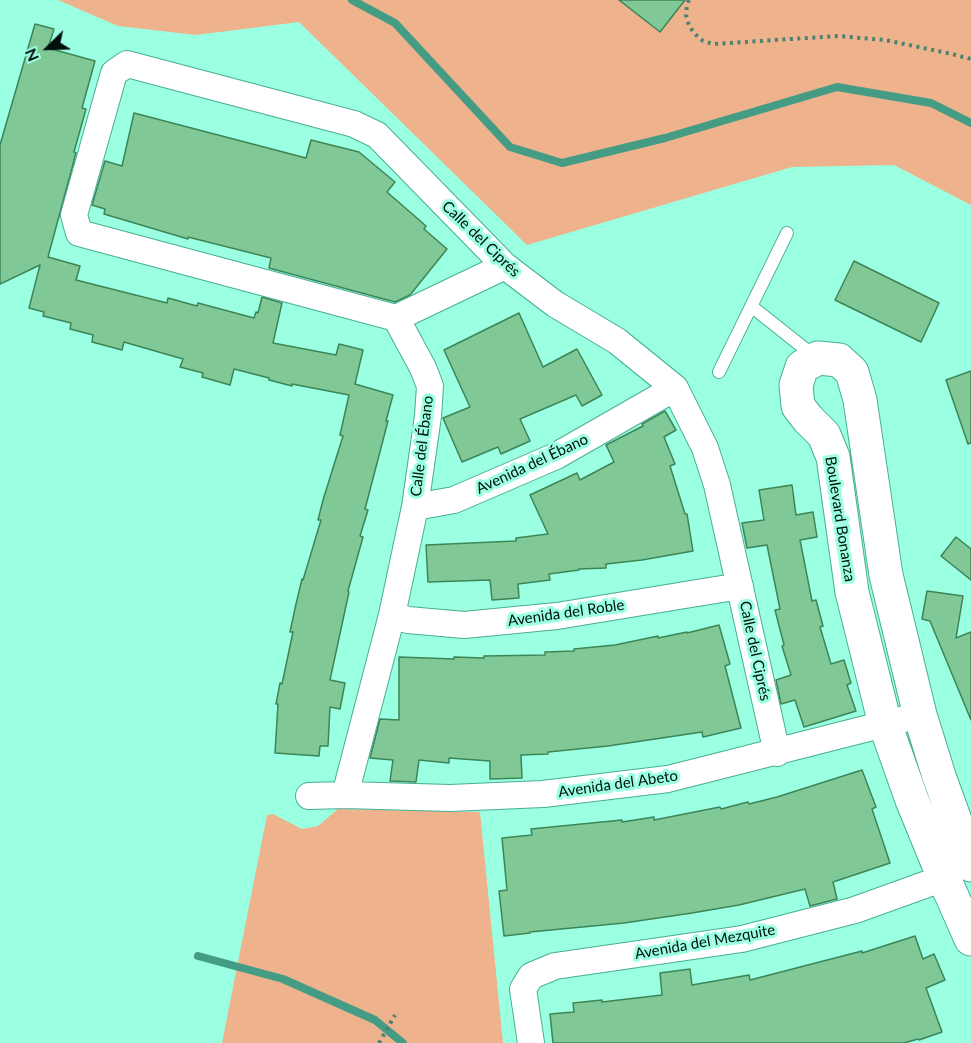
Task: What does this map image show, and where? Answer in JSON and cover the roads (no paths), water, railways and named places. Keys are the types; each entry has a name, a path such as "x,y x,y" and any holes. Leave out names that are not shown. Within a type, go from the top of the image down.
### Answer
{"street":[{"name":"Calle del Ciprés","path":"396,318 79,233 74,215 114,73 127,64 354,124 377,135 505,266 555,304 617,341 675,388 705,448 717,485 777,753"},
{"path":"396,318 505,266"},
{"name":"Calle del Ébano","path":"345,795 392,615 414,507 429,416 430,386 396,318"},
{"name":"Boulevard Bonanza","path":"964,867 912,800 885,724 852,592 833,457 824,435 808,420 798,406 796,385 802,367 818,358 839,360 852,372 860,400 886,575 920,715 939,776 965,829 964,867 971,939"},
{"name":"Avenida del Ébano","path":"414,507 454,500 556,456 675,388"},
{"name":"Avenida del Roble","path":"392,615 408,620 464,625 557,616 740,586"},
{"name":"Avenida del Abeto","path":"309,796 450,798 543,794 668,779 920,715"},
{"name":"Avenida del Mezquite","path":"531,1043 523,989 531,976 547,969 742,939 855,910 964,867"}],"lane":[{"path":"719,372 787,233"},
{"path":"751,306 818,358"}],"waterway":[{"path":"352,0 395,23 510,147 562,163 665,138 837,87 931,103 971,123"},
{"path":"198,956 283,979 375,1020 403,1043"}]}
